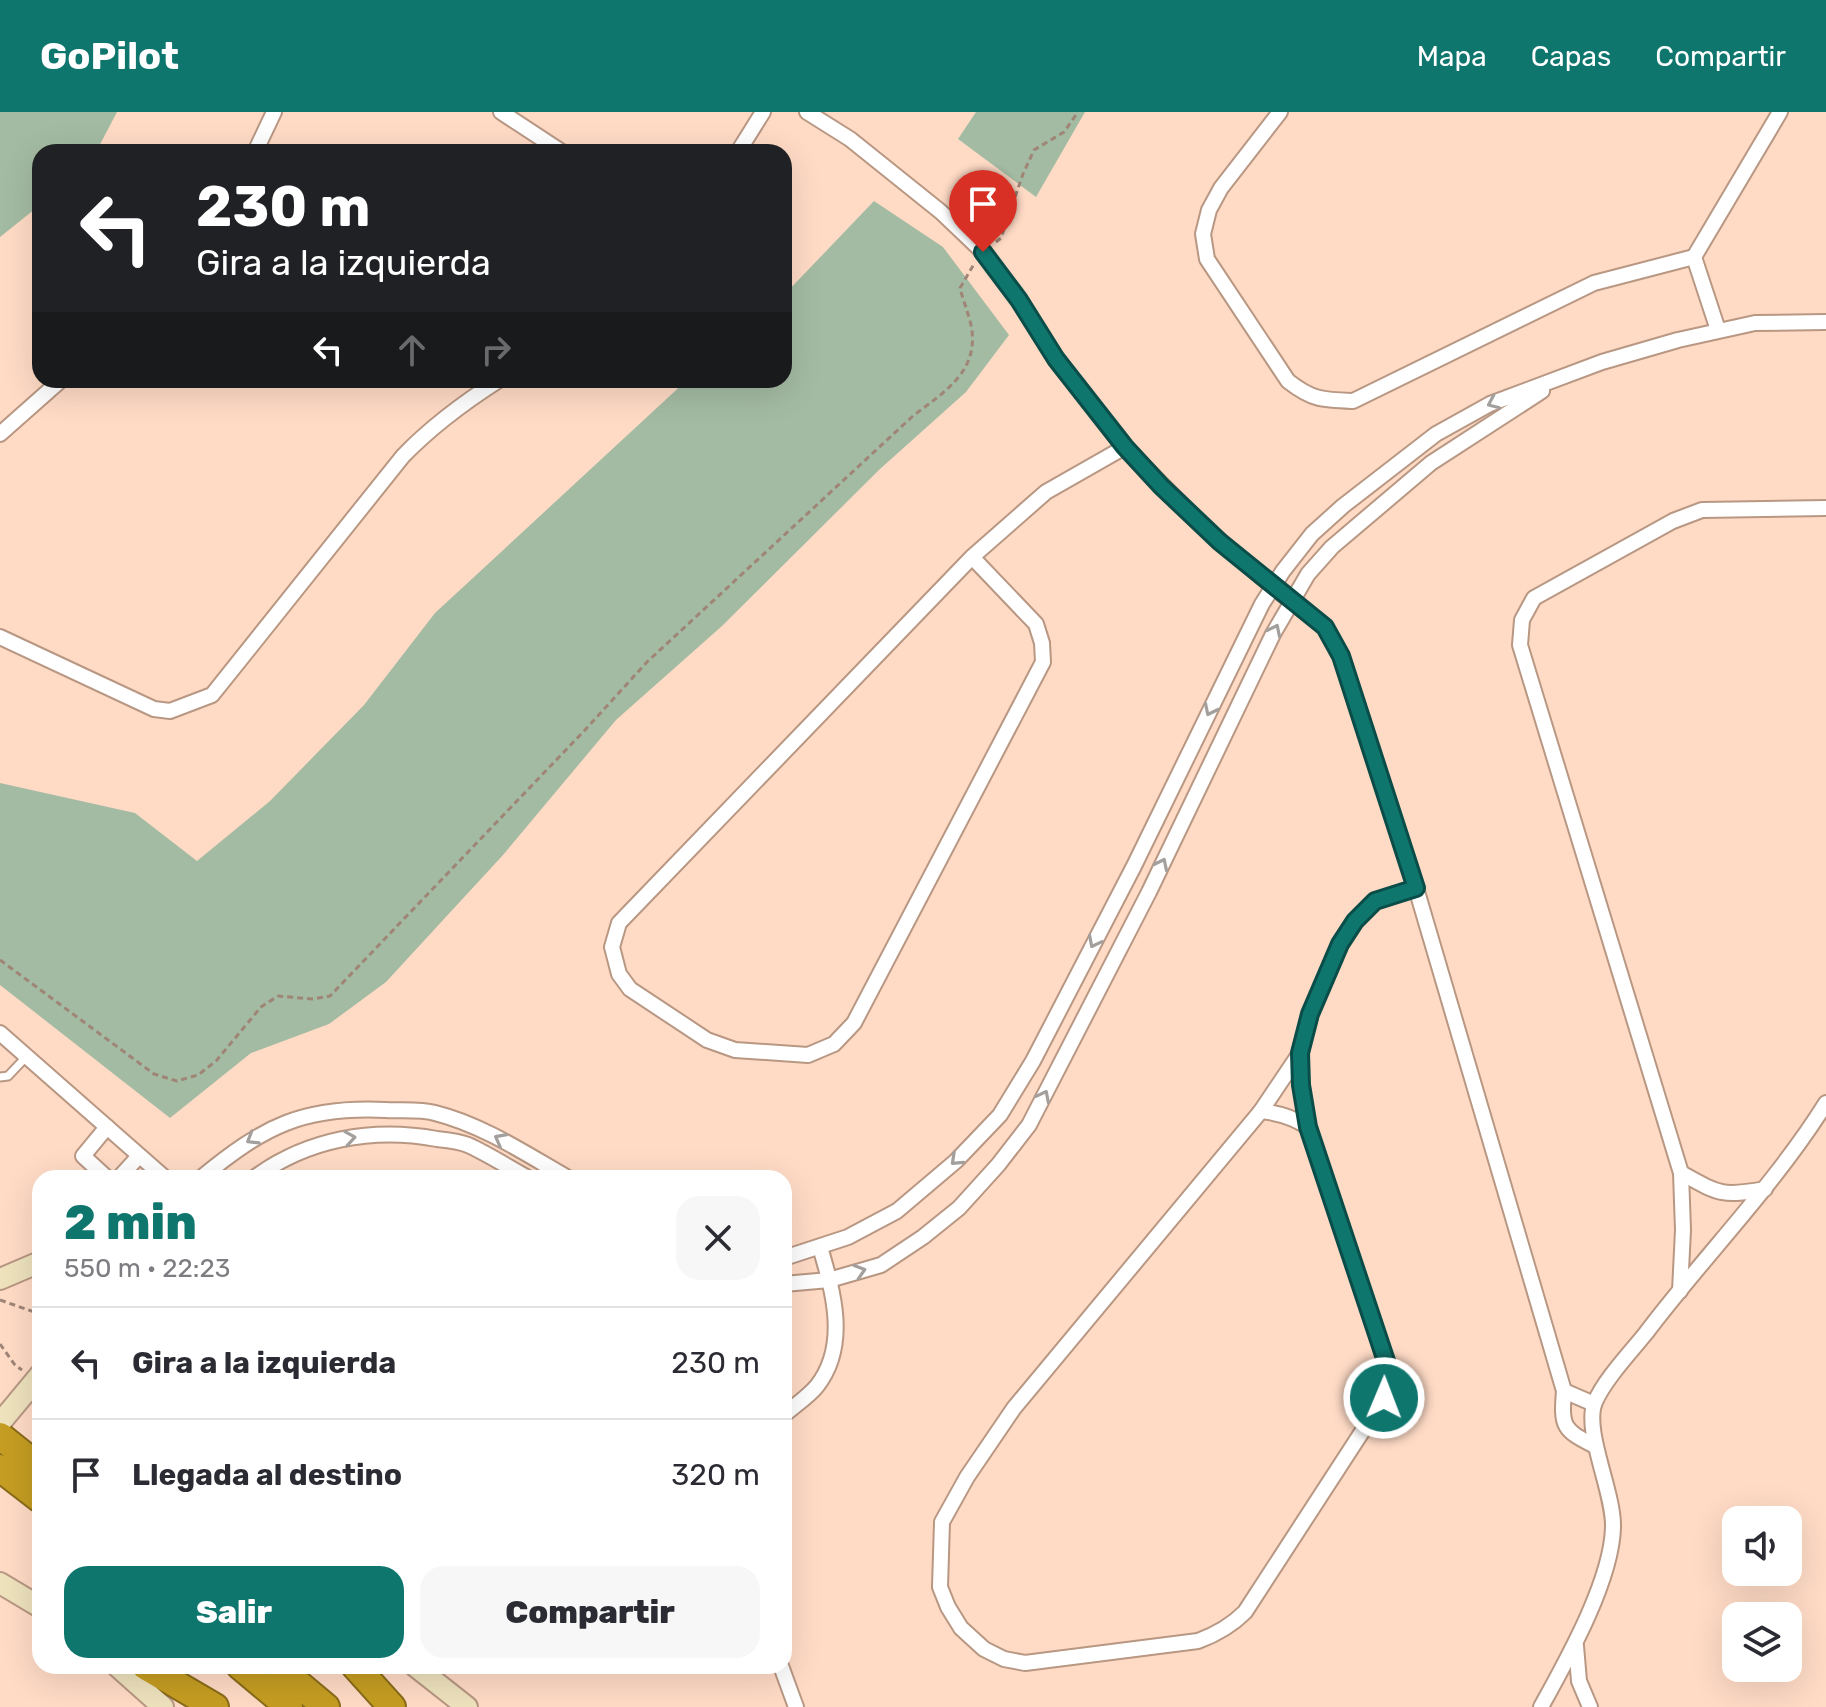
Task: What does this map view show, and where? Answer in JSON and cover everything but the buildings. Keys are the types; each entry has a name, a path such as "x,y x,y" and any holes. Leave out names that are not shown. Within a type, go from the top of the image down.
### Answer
{"highway":[{"path":"0,1436 32,1462"},
{"path":"0,1468 32,1493"},
{"path":"151,1674 169,1700 215,1707"},
{"path":"250,1674 289,1707"},
{"path":"287,1674 326,1707"},
{"path":"362,1674 392,1707"}],"street":[{"path":"259,144 274,112"},
{"path":"501,112 550,144"},
{"path":"743,144 763,112"},
{"path":"807,112 850,139 941,212 983,252 1019,300 1056,359 1125,447 1202,525 1273,587 1325,627 1341,656 1416,888 1564,1391 1562,1418 1570,1433 1595,1446"},
{"path":"1280,112 1221,188 1209,210 1203,234 1207,259 1288,381 1305,395 1322,400 1353,401 1594,283 1694,257 1780,112"},
{"path":"1694,257 1718,330"},
{"path":"792,1256 848,1237 897,1211 956,1161 1000,1115 1033,1061 1091,950 1273,587 1312,534 1354,497 1436,434 1490,404 1602,362 1718,330 1755,323 1826,322"},
{"path":"792,1283 829,1280 881,1265 959,1208 1029,1125 1149,892 1273,634 1308,574 1375,508 1431,463 1566,375"},
{"path":"0,434 52,388"},
{"path":"0,637 154,709 170,711 212,695 403,456 427,431 487,388"},
{"path":"972,557 1036,624 1042,643 1043,662 854,1023 834,1044 808,1055 735,1050 707,1040 630,989 619,974 612,947 619,923 972,557 1046,492 1125,447"},
{"path":"1680,1291 1683,1230 1681,1173 1520,645 1522,620 1534,598 1673,521 1702,510 1826,508"},
{"path":"1300,1053 1261,1111 1014,1408 967,1477 942,1522 940,1587 961,1628 984,1649 1004,1659 1025,1663 1198,1641 1219,1633 1245,1612 1384,1398 1386,1361 1308,1127 1301,1085 1300,1053 1310,1014 1340,944 1355,921 1375,901 1416,888"},
{"path":"0,1033 156,1170"},
{"path":"1541,1707 1576,1643 1610,1554 1613,1525 1609,1489 1595,1446 1594,1404 1680,1291 1765,1189 1826,1103"},
{"path":"210,1170 239,1146 296,1117 359,1109 434,1112 493,1135 554,1170"},
{"path":"1261,1111 1278,1113 1308,1127"},
{"path":"98,1170 83,1156 107,1127"},
{"path":"267,1170 298,1151 319,1144 353,1137 405,1133 466,1144 513,1170"},
{"path":"126,1170 139,1156"},
{"path":"1681,1173 1718,1193 1737,1194 1765,1189"},
{"path":"792,1408 818,1385 833,1351 837,1319 820,1247"},
{"path":"0,1279 32,1265"},
{"path":"0,1423 32,1384"},
{"path":"1564,1391 1594,1404"},
{"path":"0,1583 32,1602"},
{"path":"1576,1643 1579,1681 1590,1707"},
{"path":"129,1674 169,1700"},
{"path":"425,1674 467,1707"},
{"path":"784,1674 796,1707"}],"lane":[{"path":"0,1077 8,1076 27,1056"}],"path":[{"path":"0,960 154,1074 177,1081 198,1075 216,1061 261,1007 278,996 312,999 330,996 647,662 914,415 949,388 972,358 971,326 960,288 968,270 983,252 1001,238 1034,150 1064,132 1078,112"},
{"path":"0,1300 32,1311"},
{"path":"0,1344 15,1365"}],"green space":[{"path":"0,112 117,112 100,144 32,144 32,211 0,237"},
{"path":"976,112 1085,112 1036,197 958,139"},
{"path":"874,201 943,247 1009,335 966,392 880,469 722,626 616,720 503,855 386,982 329,1024 251,1053 170,1118 0,985 0,783 135,813 197,861 270,801 364,705 435,613 678,388 792,388 792,287"}],"route":[{"path":"983,252 1019,300 1056,359 1125,447 1220,542 1325,627 1341,656 1416,888 1375,901 1355,921 1340,944 1310,1014 1300,1053 1301,1085 1308,1127 1386,1361 1384,1398"}]}
